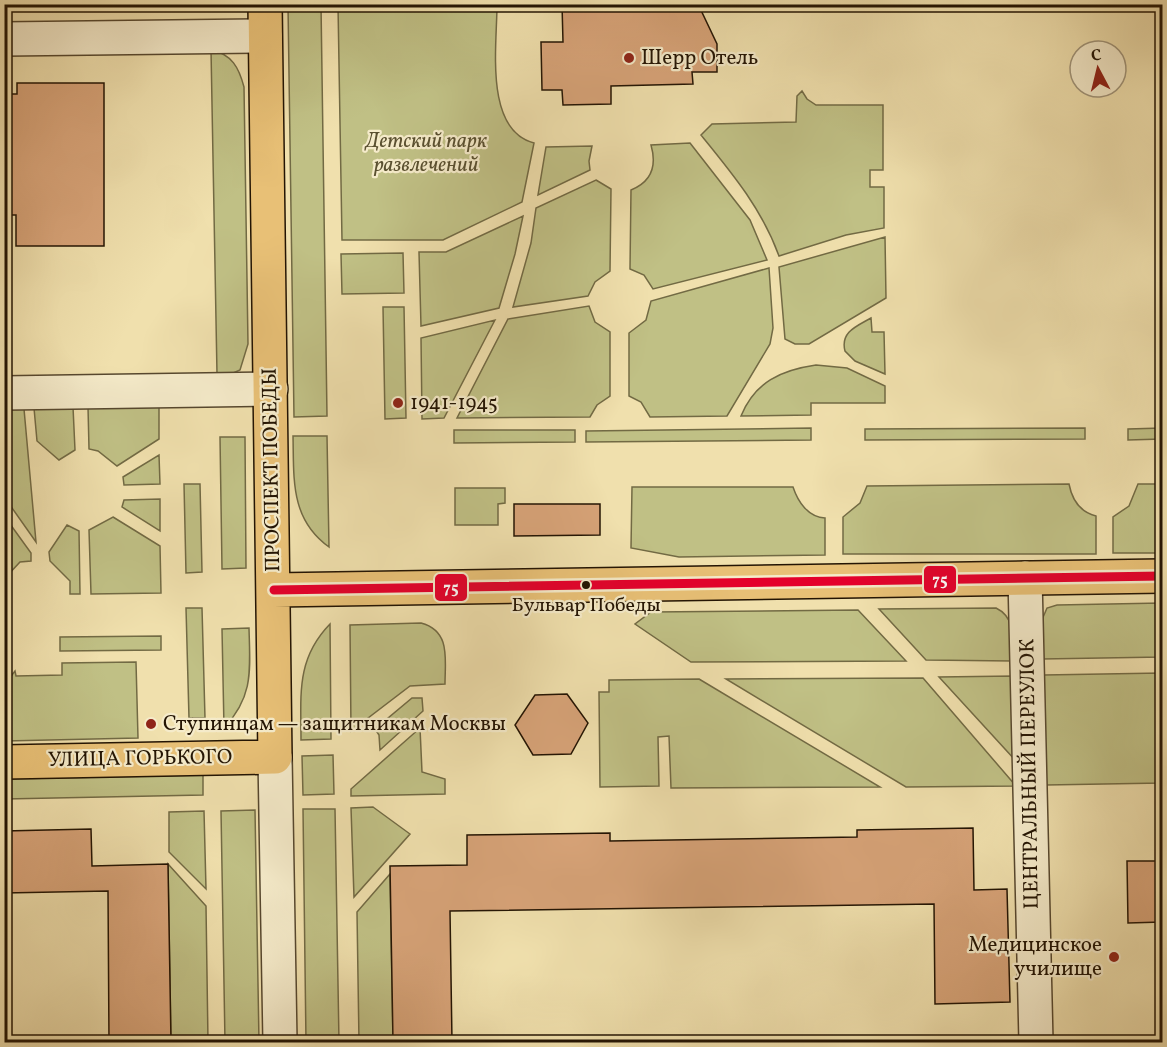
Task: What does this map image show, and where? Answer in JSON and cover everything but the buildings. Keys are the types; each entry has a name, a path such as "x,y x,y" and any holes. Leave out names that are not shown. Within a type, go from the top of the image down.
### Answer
{"main road":[{"name":"ПРОСПЕКТ ПОБЕДЫ","path":"265,20 275,757"},
{"path":"274,590 1162,576"},
{"name":"УЛИЦА ГОРЬКОГО","path":"4,762 275,757"}],"street":[{"path":"4,39 265,20"},
{"path":"4,393 271,389"},
{"name":"ЦЕНТРАЛЬНЫЙ ПЕРЕУЛОК","path":"1025,578 1036,1042"},
{"name":"ПРОСПЕКТ ПОБЕДЫ","path":"275,757 280,1042"}],"green space":[{"path":"288,5 321,5 327,416 294,417"},
{"name":"Детский парк развлечений","path":"338,5 497,5 496,63 500,104 507,122 518,135 534,143 522,202 443,240 342,240"},
{"path":"211,50 224,55 234,63 244,87 248,344 240,370 231,374 217,374"},
{"path":"802,91 807,99 816,105 883,105 883,170 870,170 870,187 884,187 884,228 846,235 779,256 755,207 701,135 712,124 796,122 797,96"},
{"path":"690,143 750,220 767,260 653,289 644,275 630,269 631,190 643,183 651,172 653,153 651,145"},
{"path":"592,146 590,170 538,195 546,147"},
{"path":"596,180 611,189 610,271 595,282 588,296 513,307 531,243 536,208"},
{"path":"523,216 515,254 499,308 421,326 419,252 446,252"},
{"path":"885,237 886,298 809,344 795,344 785,339 779,267"},
{"path":"403,253 404,293 342,294 341,254"},
{"path":"769,268 773,328 770,344 727,416 650,417 641,402 629,396 629,333 646,320 651,301"},
{"path":"589,306 595,322 610,332 610,396 597,405 590,417 457,418 508,319"},
{"path":"383,307 404,307 406,418 385,419"},
{"path":"871,318 872,332 884,332 885,374 855,361 845,351 844,344 847,334"},
{"path":"495,320 444,418 422,419 421,338"},
{"path":"816,365 847,368 885,386 885,403 811,403 811,415 741,416 754,394 762,386 791,370"},
{"path":"159,404 159,439 117,466 98,451 89,449 88,407"},
{"path":"73,407 75,450 59,460 37,441 34,408"},
{"path":"4,409 24,409 36,542 5,498"},
{"path":"811,428 811,440 586,442 586,431"},
{"path":"1085,428 1085,439 865,440 865,429"},
{"path":"1162,428 1162,439 1128,440 1128,429"},
{"path":"454,430 575,430 575,442 454,443"},
{"path":"293,436 327,436 329,547 316,536 301,511 295,483"},
{"path":"220,437 245,437 246,568 222,569"},
{"path":"159,455 160,484 124,485 123,477"},
{"path":"184,484 200,484 202,572 186,573"},
{"path":"1069,484 1078,505 1085,512 1096,516 1096,554 843,554 843,517 860,503 867,486"},
{"path":"1138,484 1162,484 1162,553 1113,553 1113,517 1129,506"},
{"path":"632,487 793,487 804,508 814,515 825,518 825,555 679,557 631,548"},
{"path":"455,488 505,488 505,503 498,504 498,525 455,525"},
{"path":"160,499 160,531 122,507 124,500"},
{"path":"5,517 31,553 31,561 20,562 5,578"},
{"path":"113,517 160,546 161,593 91,594 89,530"},
{"path":"67,525 79,531 80,594 70,594 70,581 50,561 49,552"},
{"path":"1162,603 1162,657 1042,659 1041,622 1047,608 1057,605"},
{"path":"186,608 202,608 205,718 189,718"},
{"path":"996,608 1003,612 1010,624 1012,661 926,660 879,609"},
{"path":"858,610 906,661 691,662 635,624 651,612"},
{"path":"421,623 431,627 442,639 445,656 445,684 410,686 351,731 350,625"},
{"path":"330,624 331,739 301,740 301,692 306,664 311,650"},
{"path":"249,628 248,682 241,705 224,728 222,629"},
{"path":"161,636 161,650 60,651 60,637"},
{"path":"136,662 138,738 5,741 5,684 15,671 16,676 62,675 62,663"},
{"path":"1162,673 1162,783 1046,785 1044,675"},
{"path":"1014,676 1016,761 939,677"},
{"path":"923,678 1016,786 906,787 726,679"},
{"path":"699,679 880,787 671,788 669,736 658,737 659,786 600,787 599,692 609,692 609,680"},
{"path":"412,698 422,698 423,711 380,750 379,735 375,729"},
{"path":"420,728 422,772 445,779 445,794 351,796 351,789"},
{"path":"333,755 334,794 303,795 302,756"},
{"path":"203,775 203,795 5,799 5,779"},
{"path":"373,807 410,834 354,897 351,808"},
{"path":"303,809 335,809 339,1042 306,1042"},
{"path":"255,810 259,1042 225,1042 221,811"},
{"path":"204,811 206,889 169,852 169,812"},
{"path":"168,864 206,906 208,1042 171,1042"},
{"path":"390,874 393,1042 359,1042 357,912"}],"transit line":[{"name":"75","path":"274,590 1162,576"}],"place":[{"name":"Шерр Отель","path":"629,58"},
{"name":"1941-1945","path":"398,403"},
{"name":"Бульвар Победы","path":"586,585"},
{"name":"Ступинцам — защитникам Москвы","path":"151,724"},
{"name":"Медицинское училище","path":"1114,957"}]}
